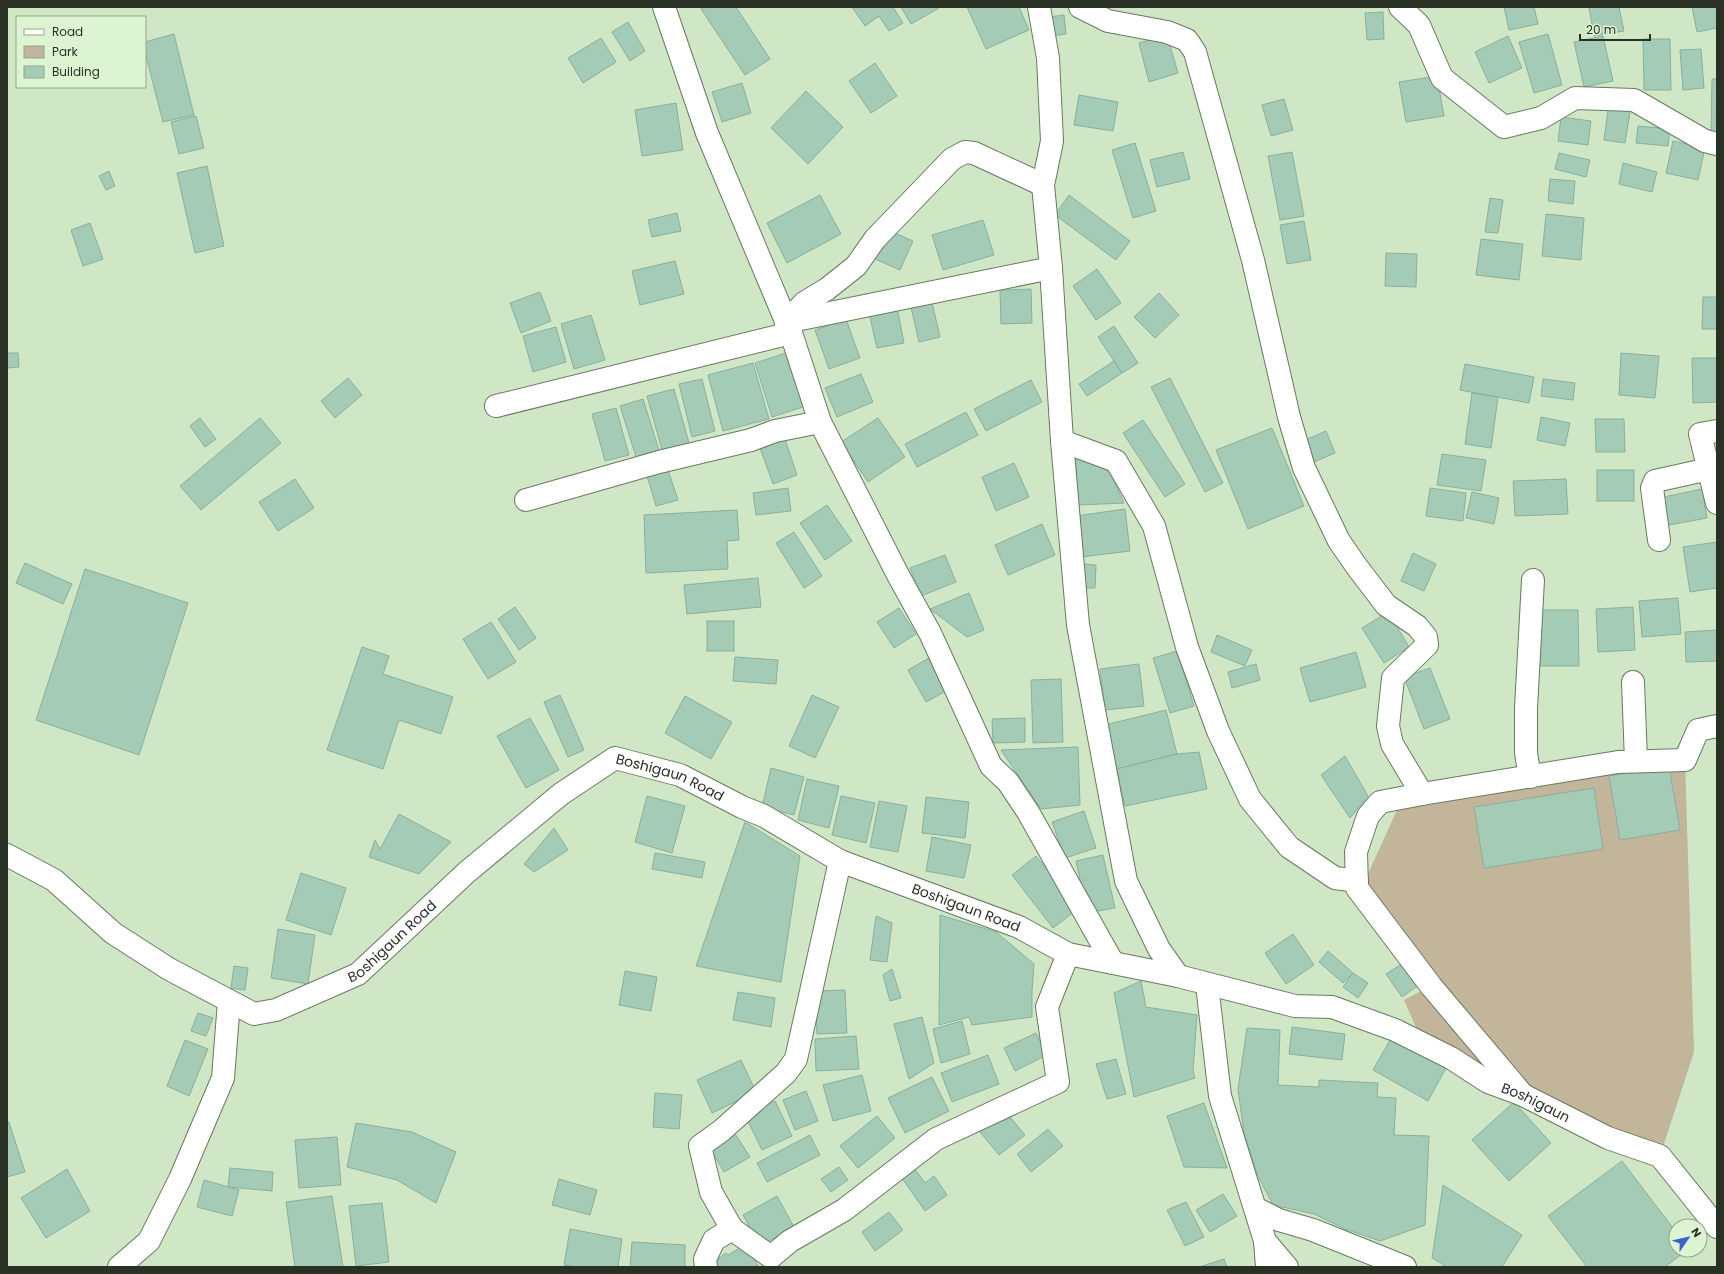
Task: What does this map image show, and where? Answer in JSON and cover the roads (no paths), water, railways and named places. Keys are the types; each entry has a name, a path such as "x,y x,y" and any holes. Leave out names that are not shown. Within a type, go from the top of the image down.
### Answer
{"street":[{"path":"664,7 707,133 788,327 820,422 898,575 930,633 991,766 1008,782 1028,812 1112,963"},
{"path":"1039,7 1048,58 1052,141 1043,184 1051,268 1062,441 1078,625 1126,881 1159,949 1178,976"},
{"path":"1080,7 1108,21 1167,32 1187,40 1195,52 1253,260 1289,417 1304,468 1339,541 1357,567 1386,605 1417,626 1426,637 1427,645 1393,678 1388,726 1392,744 1422,794"},
{"path":"1400,7 1419,25 1442,78 1504,127 1541,118 1575,98 1634,100 1705,141 1717,144"},
{"path":"788,327 804,303 827,289 856,266 875,239 952,159 965,152 974,153 1043,184"},
{"path":"496,406 788,327 1051,268"},
{"path":"526,500 659,462 820,422"},
{"path":"1717,431 1700,434 1717,503"},
{"path":"1062,441 1116,461 1154,526 1187,646 1218,731 1250,799 1289,847 1335,878 1357,881"},
{"path":"1659,540 1652,488 1655,480 1709,469"},
{"path":"1530,776 1526,753 1526,708 1532,580"},
{"path":"1633,682 1636,761"},
{"path":"1523,1095 1431,986 1357,888 1356,852 1368,816 1380,802 1422,794 1618,762 1685,760 1698,730 1717,726"},
{"name":"Boshigaun Road","path":"7,855 54,880 113,933 169,969 254,1014 276,1010 358,974 467,872 561,794 615,758 680,775 742,807 764,816 840,861 1019,927 1068,954 1178,976 1207,985 1295,1006 1332,1007"},
{"path":"840,861 796,1059 786,1073 721,1131 700,1146 711,1192 732,1229 771,1257 790,1242 844,1210 936,1138 1058,1082 1047,1007 1068,954"},
{"path":"1207,985 1220,1096 1265,1241 1267,1267"},
{"path":"119,1267 149,1241 180,1179 223,1078 229,1001"},
{"name":"Boshigaun","path":"1332,1007 1395,1030 1451,1058 1488,1082 1523,1095 1608,1138 1660,1156 1717,1227"},
{"path":"1255,1208 1279,1220 1313,1230 1405,1267"},
{"path":"706,1267 705,1259 714,1240 732,1229"},
{"path":"1265,1241 1287,1267"}]}
